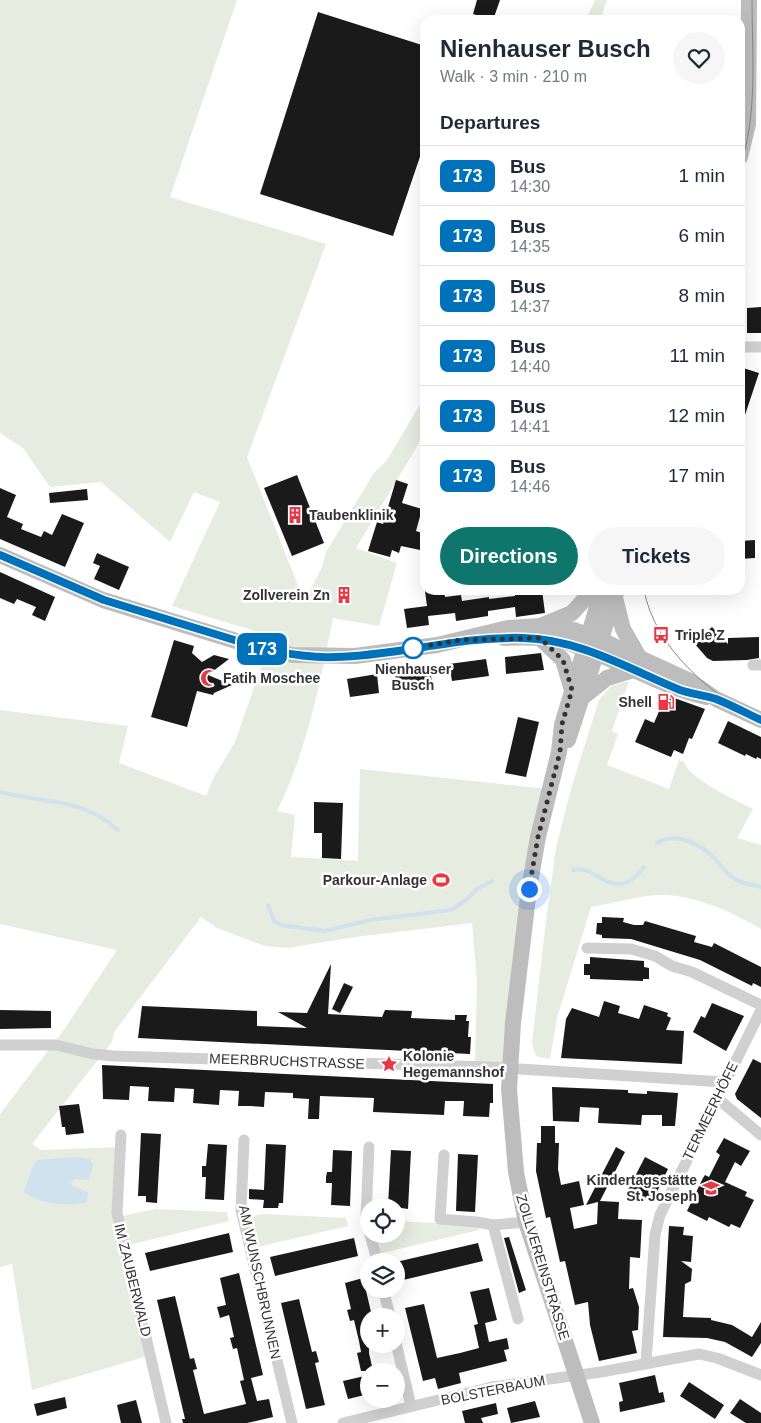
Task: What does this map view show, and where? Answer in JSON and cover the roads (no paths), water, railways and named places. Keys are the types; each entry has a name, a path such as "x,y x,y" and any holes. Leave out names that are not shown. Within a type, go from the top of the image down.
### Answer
{"main road":[{"path":"745,130 748,114 748,0"},
{"path":"0,555 104,600 237,642 293,655 355,656 461,640 508,628 540,632 564,642 592,644 636,664 690,681 716,699 761,720"},
{"path":"540,632 572,613 588,595"},
{"name":"ZOLLVEREINSTRASSE","path":"592,1423 526,1222 516,1172 511,1117 510,1069 529,889 538,837 560,752 562,724 577,694 592,644 610,595"},
{"path":"612,595 636,664"},
{"path":"540,632 563,660 577,694 636,664"}],"street":[{"path":"745,348 761,347"},
{"path":"587,948 631,949 655,956 672,966 692,972 761,1005"},
{"name":"TERMEERHÖFE","path":"646,1362 655,1236 660,1215 761,1010"},
{"name":"MEERBRUCHSTRASSE","path":"0,1044 56,1045 93,1054 114,1056 510,1069 724,1082"},
{"path":"717,1098 761,1135"},
{"name":"IM ZAUBERWALD","path":"121,1135 117,1212 166,1423"},
{"name":"AM WUNSCHBRUNNEN","path":"244,1140 241,1210 292,1423"},
{"path":"367,1198 369,1147"},
{"path":"444,1154 440,1219 493,1225 526,1222"},
{"path":"493,1225 518,1319"},
{"path":"399,1353 411,1406"},
{"name":"BOLSTERBAUM","path":"342,1423 492,1387 699,1354 717,1358 761,1376"}],"water":[{"path":"77,1157 90,1159 93,1165 89,1180 74,1179 71,1182 72,1186 88,1192 87,1202 63,1204 45,1202 24,1192 32,1168 37,1160"}],"waterway":[{"path":"0,792 75,806 89,811 118,830"},
{"path":"657,843 672,838 696,844 710,854 727,873 738,881 761,887"},
{"path":"573,870 590,872 615,884 623,883 633,878 644,867"},
{"path":"268,905 274,921 280,925 325,931 370,920 451,910 466,900 478,888 493,881"}],"tram line":[{"path":"745,150 752,105 753,84 752,0"},
{"path":"645,595 650,611 660,632 688,668 723,698 761,722"}],"place":[{"name":"Taubenklinik","path":"295,515"},
{"name":"Zollverein Zn","path":"344,595"},
{"name":"Triple Z","path":"661,635"},
{"name":"Nienhauser Busch","path":"413,648"},
{"name":"Fatih Moschee","path":"209,678"},
{"name":"Shell","path":"666,702"},
{"name":"Parkour-Anlage","path":"441,880"},
{"name":"Kolonie Hegemannshof","path":"389,1064"},
{"name":"Kindertagsstätte St. Joseph","path":"711,1188"}]}
